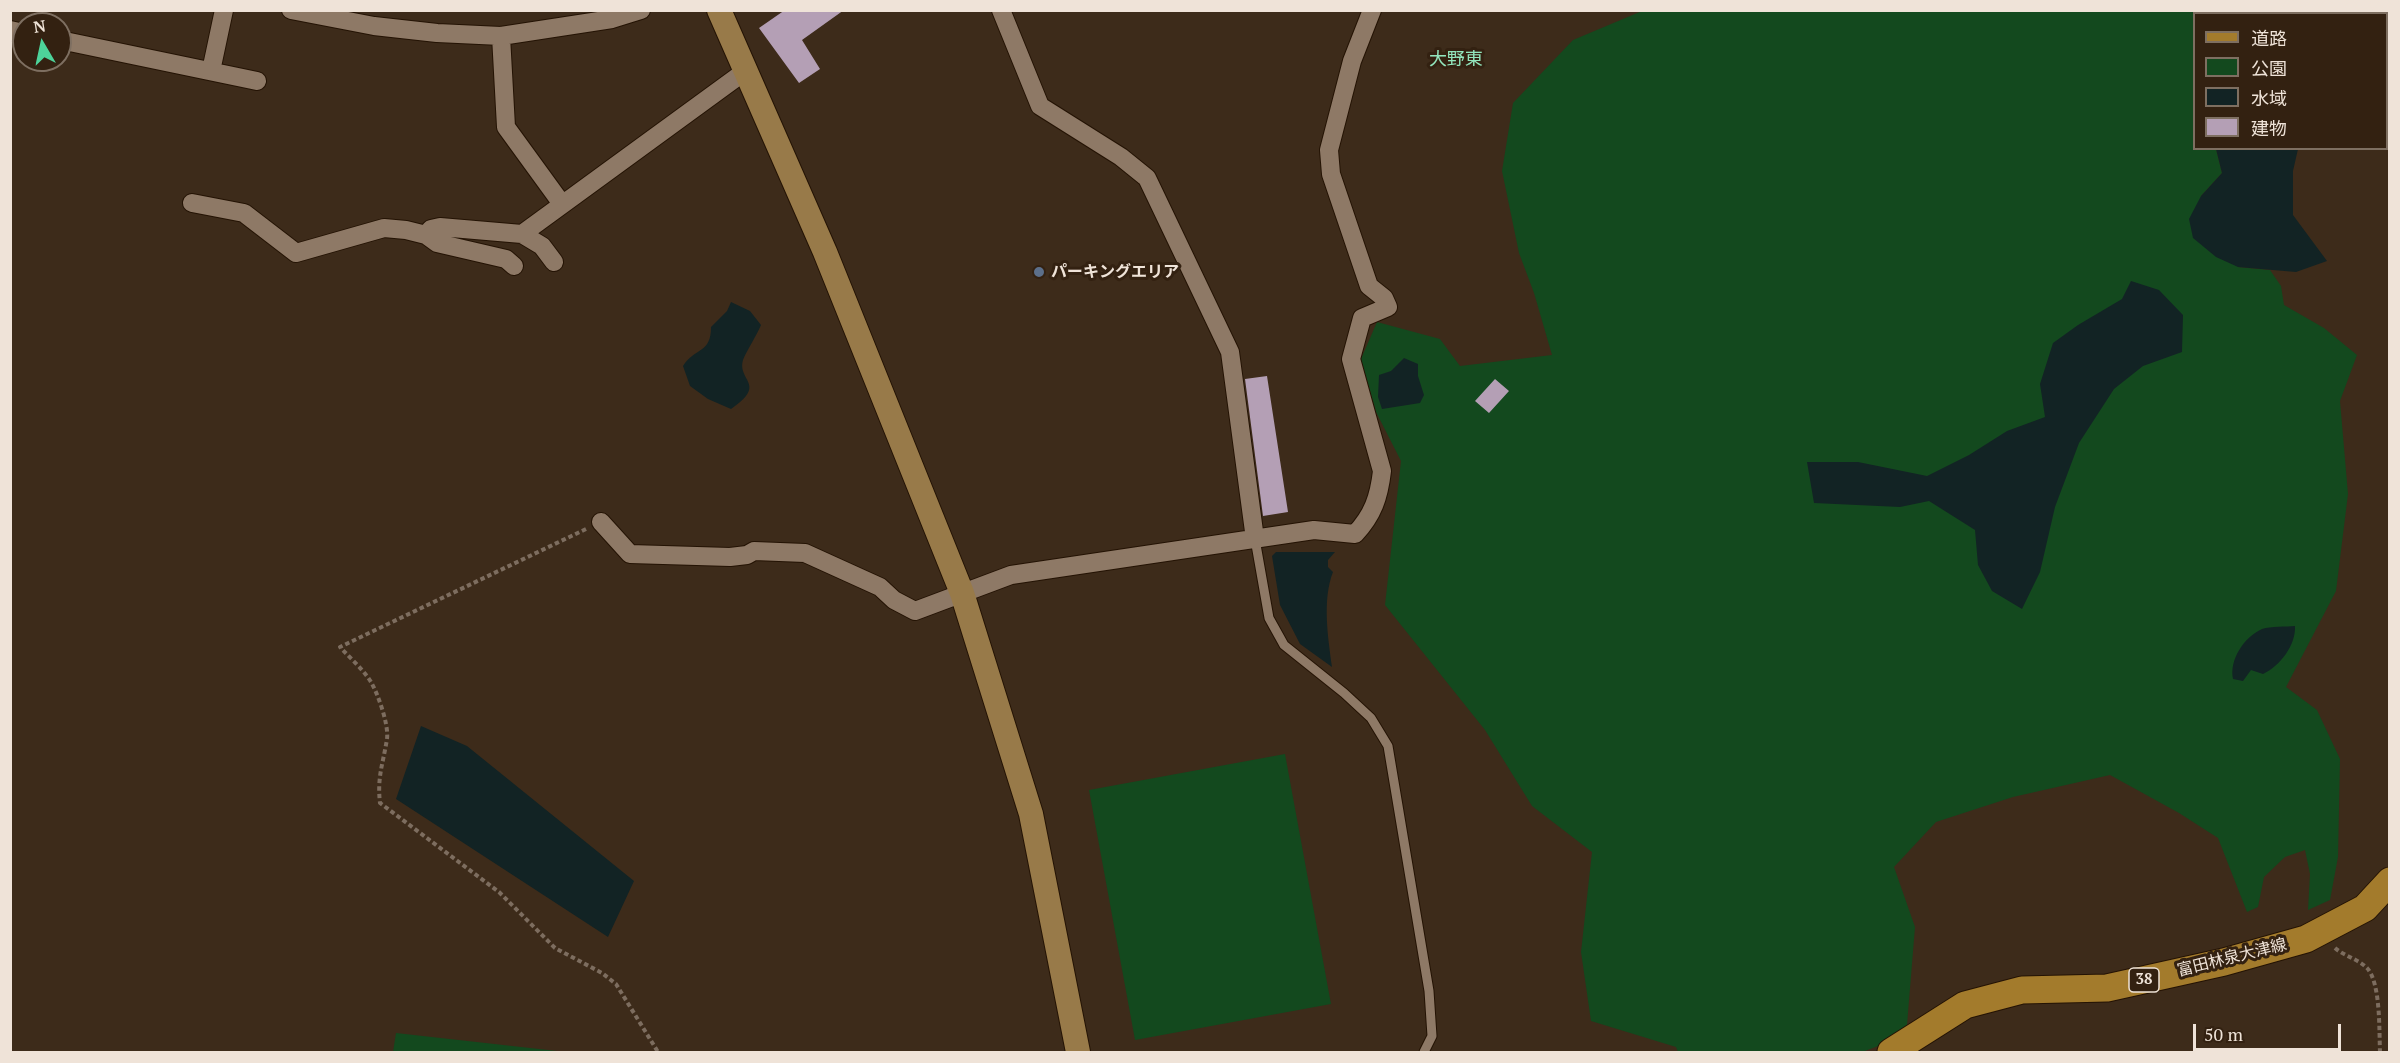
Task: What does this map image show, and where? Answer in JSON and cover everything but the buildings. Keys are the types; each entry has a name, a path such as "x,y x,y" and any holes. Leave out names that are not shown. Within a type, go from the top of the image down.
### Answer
{"main road":[{"name":"富田林泉大津線","path":"1891,1053 1965,1005 2022,990 2107,988 2224,962 2306,939 2365,908 2390,881"}],"street":[{"path":"211,71 224,10"},
{"path":"291,10 374,26 436,33 501,36 612,19 641,10"},
{"path":"718,10 825,252 962,593 1031,814 1078,1053"},
{"path":"1001,10 1040,106 1121,157 1147,178 1230,352 1255,539"},
{"path":"601,522 630,554 730,557 747,555 754,551 805,553 880,587 894,600 915,611 1011,575 1314,530 1355,534 1368,521 1380,490 1382,471 1351,360 1362,318 1388,307 1384,298 1369,286 1330,174 1329,150 1352,61 1372,10"},
{"path":"501,36 506,127 562,204"},
{"path":"72,42 258,81"},
{"path":"522,234 744,72"},
{"path":"192,203 244,213 296,253 384,228 426,235 437,243 506,259 514,266"},
{"path":"426,235 431,229 440,227 522,234 543,246 554,262"}],"lane":[{"path":"1255,539 1269,618 1284,645 1371,718 1388,746 1429,991 1432,1036 1424,1053"}],"path":[{"path":"601,522 340,647 371,682 383,711 387,737 380,764 378,787 380,803 499,892 555,948 602,973 616,984 658,1053"},
{"path":"2324,930 2336,950 2368,969 2373,979 2380,1053"}],"green space":[{"path":"1642,11 2270,11 2193,12 2193,150 2216,150 2222,173 2201,196 2238,267 2270,270 2281,286 2284,305 2324,328 2357,355 2340,401 2348,494 2336,591 2286,687 2317,710 2340,759 2338,857 2330,900 2308,910 2310,874 2305,850 2285,857 2264,877 2258,907 2247,912 2218,838 2179,813 2110,775 2013,797 1936,822 1894,867 1915,927 1907,1025 1881,1045 1862,1052 1678,1052 1676,1047 1591,1021 1581,952 1592,852 1532,806 1485,730 1385,605 1401,461 1376,412 1361,359 1377,322 1440,339 1460,366 1552,355 1534,293 1519,253 1502,171 1513,103 1573,40"},
{"path":"1285,754 1331,1004 1135,1040 1089,790"},
{"path":"396,1033 566,1052 393,1052"}],"water":[{"path":"2270,10 2371,11 2370,12 2270,12"},
{"path":"2216,150 2298,150 2293,171 2293,215 2327,261 2296,272 2238,267 2216,257 2193,238 2189,219 2201,196 2222,173"},
{"path":"2131,281 2159,290 2183,315 2182,352 2143,366 2114,389 2079,443 2055,507 2040,572 2022,609 1992,591 1978,565 1975,530 1929,501 1900,507 1814,503 1807,462 1858,462 1927,476 1969,455 2007,431 2045,417 2040,384 2053,343 2122,299"},
{"path":"731,302 750,311 761,325 743,360 742,367 749,383 748,394 731,409 708,399 690,386 683,366 708,342 711,327 727,311"},
{"path":"1404,358 1418,364 1418,376 1424,395 1420,403 1382,409 1378,397 1379,375 1391,371"},
{"path":"1276,552 1335,552 1328,560 1328,567 1333,572 1327,607 1332,667 1300,644 1280,605 1272,556"},
{"path":"2295,626 2290,647 2275,666 2263,674 2251,670 2243,681 2233,679 2233,664 2239,650 2249,638 2262,629"},
{"path":"421,726 467,746 634,881 608,937 396,799"}],"place":[{"name":"パーキングエリア","path":"1039,272"}],"district":[{"name":"大野東","path":"1456,60"}]}
